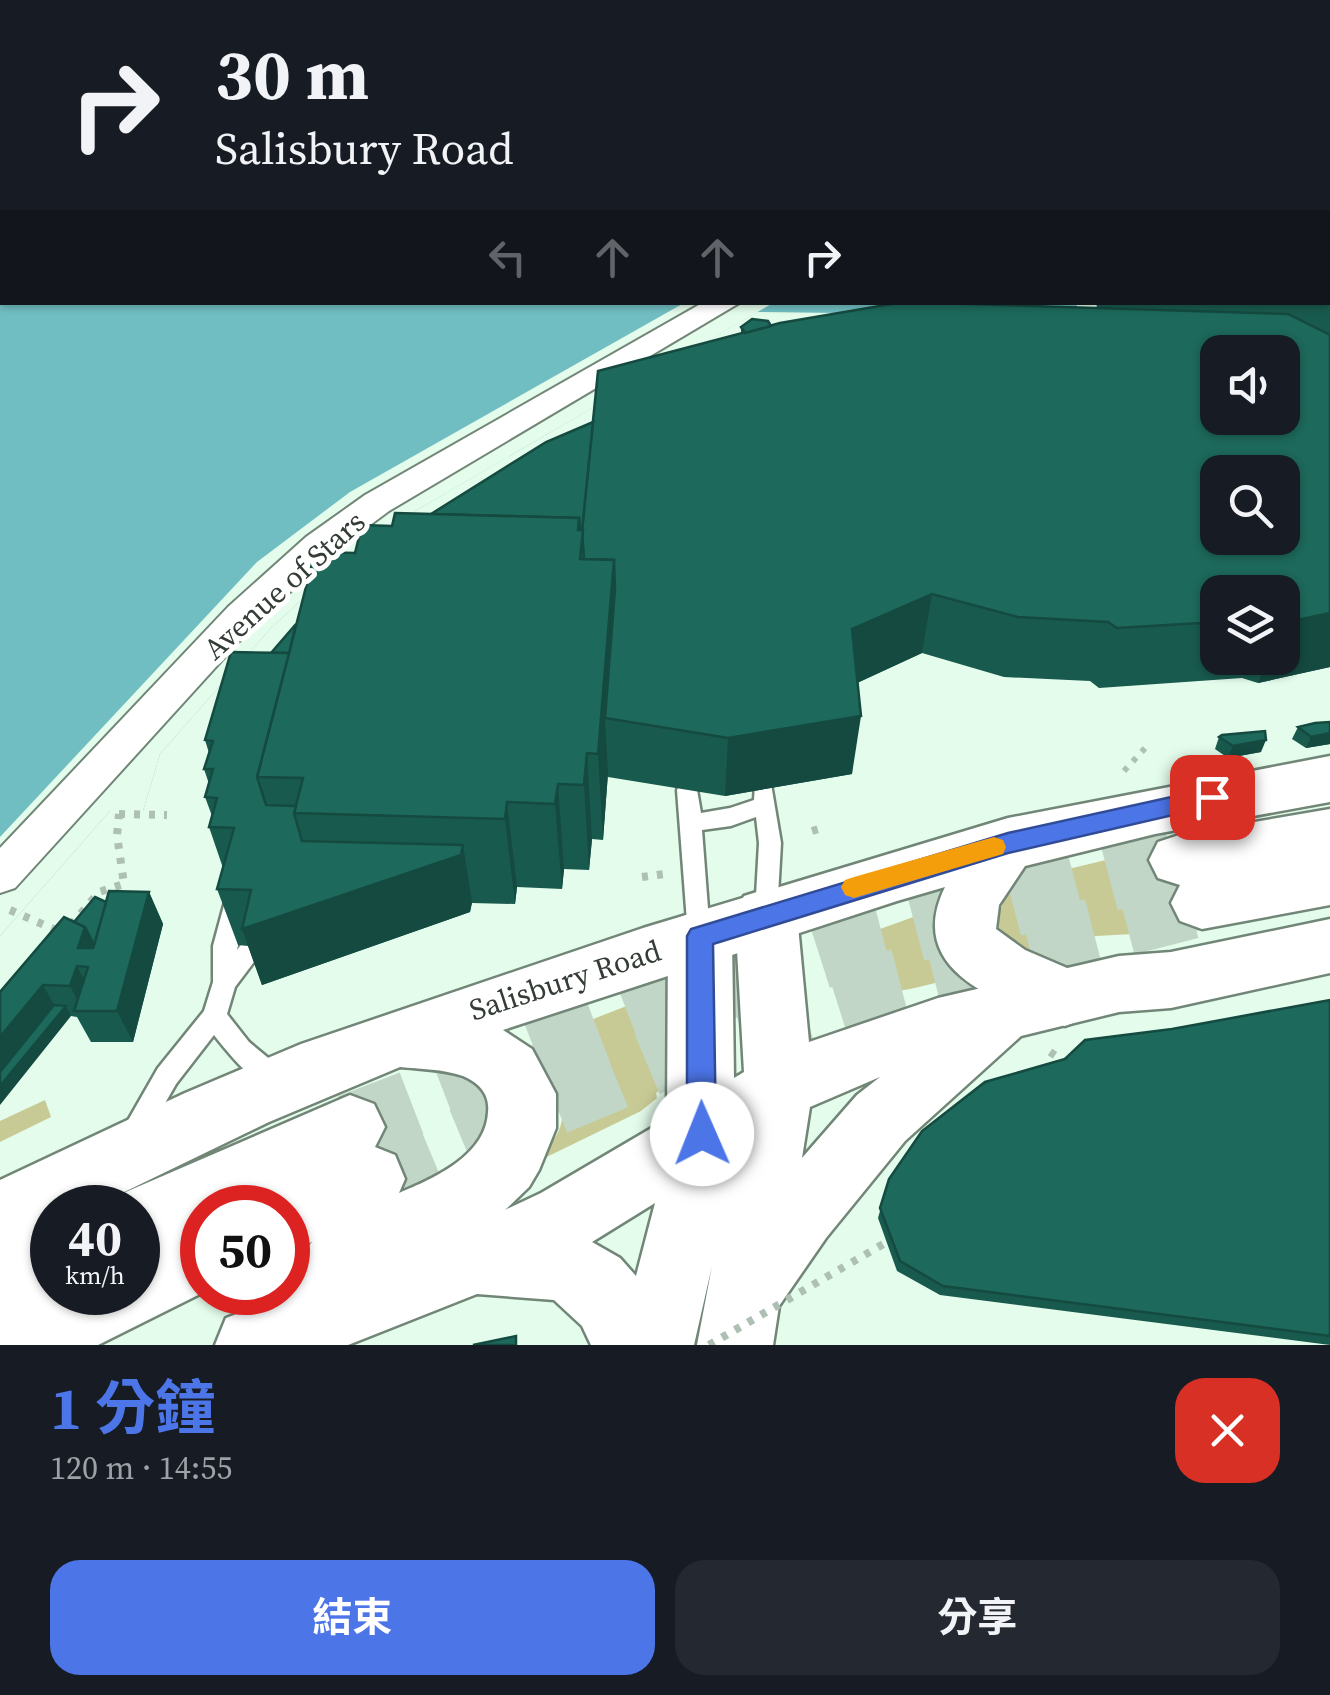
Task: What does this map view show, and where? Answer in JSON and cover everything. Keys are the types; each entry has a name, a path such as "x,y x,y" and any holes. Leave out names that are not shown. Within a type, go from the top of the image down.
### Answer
{"main road":[{"name":"Salisbury Road","path":"137,1185 280,1084 499,1001 1008,843 1158,807 1330,778"},
{"path":"1330,834 1190,881 1330,880"},
{"path":"1008,843 971,894 962,913 964,934 974,952 1040,1021"},
{"path":"730,1327 778,1088 766,915"},
{"path":"656,1345 694,1193 702,1134 700,936"},
{"path":"730,1327 801,1213 881,1118 1040,1021 1119,984 1171,980 1330,946"},
{"path":"266,1339 463,1264 566,1218 778,1088 843,1059 938,1027 1040,1021"},
{"path":"266,1339 364,1242 441,1211 496,1175 517,1144 524,1100 508,1072 488,1056 440,1040 398,1038"},
{"path":"160,1186 360,1153 310,1197"},
{"name":"Salisbury Road","path":"0,1216 30,1210"},
{"path":"463,1264 528,1260 558,1264 591,1277 619,1311 629,1345"},
{"path":"0,1290 30,1275"},
{"path":"20,1345 79,1315"}],"street":[{"name":"Avenue of Stars","path":"0,876 241,616 318,546 377,503 721,305"}],"lane":[{"path":"688,790 700,936"},
{"path":"691,824 731,817 764,797 770,842 766,915"},
{"path":"131,1185 167,1076 214,1016 225,982 225,946 240,884"},
{"path":"225,982 254,946"},
{"path":"214,1016 240,1050 280,1084"}],"path":[{"path":"1124,771 1147,746"},
{"path":"51,948 99,892 124,884 115,813 167,815"},
{"path":"812,831 822,828"},
{"path":"642,877 666,874"},
{"path":"0,906 64,933"},
{"path":"1040,1021 1072,1066"},
{"path":"730,1327 904,1235"}],"green space":[{"path":"1160,847 1206,930 1096,936 1023,953 994,928 1005,897 1031,878"},
{"path":"919,915 922,943 938,970 935,983 868,993 831,981 827,948"},
{"path":"642,1000 646,1002 660,1090 657,1098 641,1111 522,1169 552,1142 562,1117 560,1091 549,1066 532,1046 534,1042"},
{"path":"45,1100 51,1117 0,1142 0,1121"}],"water":[{"path":"0,305 1077,305 1079,316 757,312 405,517 345,560 271,628 160,754 143,811 110,811 0,936"}],"pier":[{"path":"680,305 770,305 405,517 345,560 271,628 160,754 143,811 110,811 0,936 0,837 257,562 350,492"}],"building":[{"path":"885,305 999,305 1288,314 1330,335 1330,613 1300,619 1300,575 1200,575 1200,623 1117,628 1108,622 1018,617 932,594 852,629 861,716 728,738 605,718 614,560 584,559 582,530 598,371 780,323"},
{"path":"752,319 768,321 771,326 745,333 741,327"},
{"path":"593,422 582,530 579,518 431,514 546,442"},
{"path":"395,513 579,518 578,530 583,530 580,559 614,560 598,754 587,753 584,785 558,784 555,804 507,802 505,819 294,813 303,778 257,777 315,552 355,553 362,525 392,526"},
{"path":"296,624 289,653 271,653"},
{"path":"231,652 289,653 257,777 266,805 296,806 294,813 302,841 463,845 461,855 242,929 251,890 217,889 234,828 209,827 217,798 205,797 213,769 204,769 213,741 205,740"},
{"path":"1330,722 1330,733 1311,737 1298,727 1315,723"},
{"path":"1265,731 1266,740 1233,746 1219,737 1222,735"},
{"path":"109,891 149,892 117,1011 74,1011 88,967 77,966 70,986 43,985 0,1037 0,992 64,917 85,927 78,948 93,948"},
{"path":"95,897 106,902 94,945 85,927 74,922"},
{"path":"1330,1000 1330,1336 943,1286 900,1261 880,1208 889,1179 922,1131 985,1082 1065,1059 1085,1040 1172,1029"},
{"path":"54,1005 66,1006 0,1086 0,1072"},
{"path":"516,1336 516,1345 473,1345"}],"tunnel":[{"path":"350,1127 658,1008 858,944 1179,860"},
{"path":"370,1179 682,1049 877,987 1202,903"}],"slow traffic":[{"path":"854,887 994,847"}],"route":[{"path":"702,1134 700,936 1008,843 1212,797"}]}
